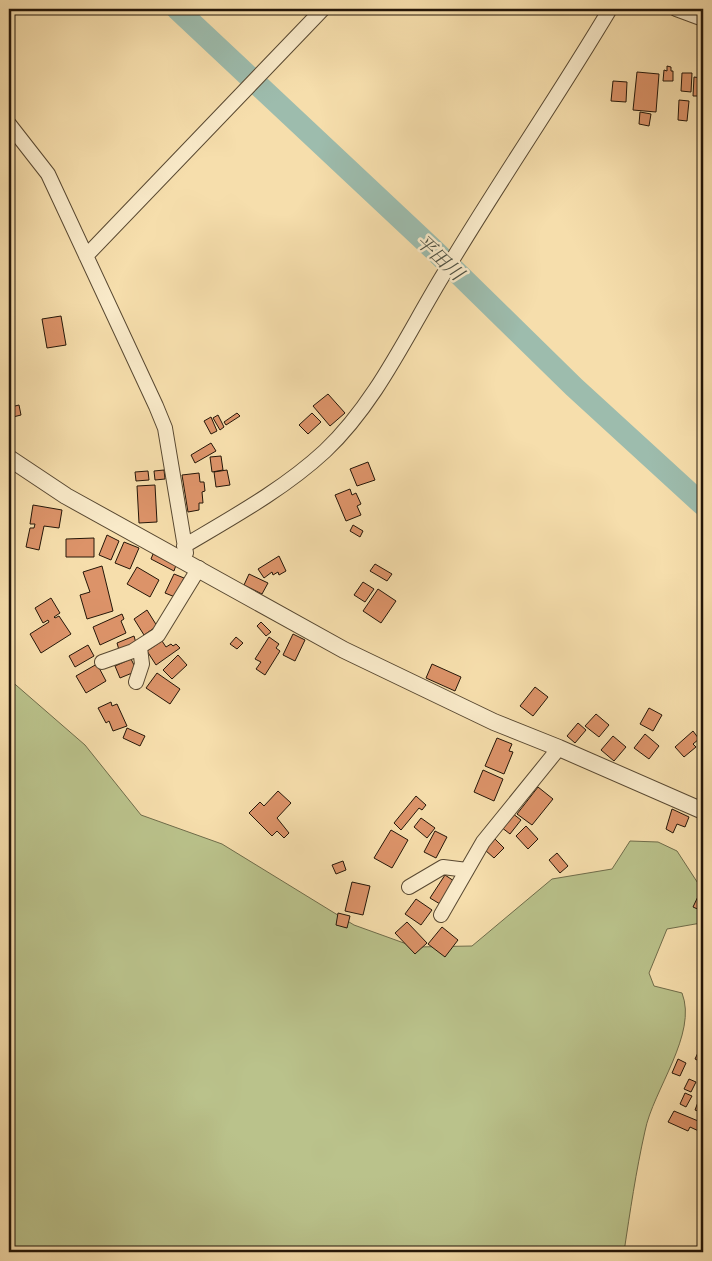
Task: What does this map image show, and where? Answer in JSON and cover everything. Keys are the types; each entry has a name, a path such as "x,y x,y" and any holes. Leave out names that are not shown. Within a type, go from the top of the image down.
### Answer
{"street":[{"path":"86,256 323,9"},
{"path":"184,546 268,495 326,450 348,426 372,394 444,274 610,9"},
{"path":"676,9 703,19"},
{"path":"9,124 48,174 143,375 165,428 184,546 194,566"},
{"path":"9,458 66,496 344,650 494,722 559,748 703,812"},
{"path":"102,662 140,648 158,635 194,566"},
{"path":"136,682 142,664 140,648"},
{"path":"441,915 483,842 559,748"},
{"path":"409,887 444,868 467,870"}],"green space":[{"path":"9,679 85,745 141,815 222,844 354,925 415,947 472,946 552,879 612,869 630,841 658,842 677,851 703,891 703,917 701,923 667,929 649,973 654,986 682,993 685,1009 684,1026 679,1044 656,1098 645,1131 624,1252 9,1252"}],"building":[{"path":"667,66 671,67 671,71 673,71 673,81 663,81 664,70 667,71"},
{"path":"637,72 659,74 656,112 633,110"},
{"path":"682,73 692,73 691,92 681,91"},
{"path":"694,77 701,78 700,89 703,89 703,94 700,96 693,96"},
{"path":"613,81 627,82 626,102 611,101"},
{"path":"679,100 689,101 687,121 678,120"},
{"path":"640,112 651,114 649,126 639,124"},
{"path":"61,316 66,345 47,348 42,319"},
{"path":"328,394 345,413 330,426 313,406"},
{"path":"19,405 21,415 13,417 11,407"},
{"path":"237,413 240,416 226,425 224,422"},
{"path":"312,413 321,422 308,434 299,425"},
{"path":"218,415 224,427 220,430 213,418"},
{"path":"211,417 217,431 211,434 204,421"},
{"path":"211,443 216,451 195,463 191,455"},
{"path":"221,456 223,470 212,472 210,457"},
{"path":"368,462 375,480 357,486 350,469"},
{"path":"164,470 165,479 155,480 154,471"},
{"path":"227,470 230,485 216,487 214,472"},
{"path":"148,471 149,480 136,481 135,472"},
{"path":"199,473 200,482 204,482 205,491 202,492 203,503 199,503 199,510 188,512 182,475"},
{"path":"155,485 157,522 139,523 137,486"},
{"path":"350,489 352,495 356,493 361,504 357,506 361,515 346,521 335,495"},
{"path":"33,505 62,510 59,528 44,526 39,550 26,547 30,528 34,528 35,524 30,524"},
{"path":"353,525 363,531 360,537 350,531"},
{"path":"107,535 119,541 111,560 99,555"},
{"path":"94,538 94,557 66,557 66,539"},
{"path":"124,542 139,548 130,569 115,563"},
{"path":"153,554 176,565 174,571 151,559"},
{"path":"279,556 286,571 279,575 278,572 273,575 272,572 264,578 258,569"},
{"path":"375,564 392,574 387,581 370,571"},
{"path":"102,566 113,611 87,619 80,595 90,592 83,572"},
{"path":"137,567 159,580 150,597 127,584"},
{"path":"174,574 184,578 175,597 165,593"},
{"path":"249,574 268,583 262,594 244,585"},
{"path":"363,582 374,589 365,602 354,595"},
{"path":"378,589 396,601 381,623 363,611"},
{"path":"51,598 60,613 54,617 59,616 71,634 41,653 30,634 49,622 48,620 43,623 35,608"},
{"path":"147,610 157,626 144,635 134,619"},
{"path":"122,614 124,619 121,621 126,633 100,645 93,627"},
{"path":"261,622 271,632 266,636 257,626"},
{"path":"293,634 305,640 295,661 283,655"},
{"path":"134,636 136,643 119,650 117,643"},
{"path":"236,637 243,643 237,649 230,644"},
{"path":"269,637 279,644 276,648 280,651 265,675 256,669 261,662 255,659"},
{"path":"162,641 166,647 176,644 180,648 156,665 147,651"},
{"path":"88,645 94,656 75,667 69,656"},
{"path":"178,655 187,665 172,679 163,670"},
{"path":"131,659 137,671 120,678 115,666"},
{"path":"97,664 106,681 86,693 76,676"},
{"path":"432,664 461,677 455,691 426,678"},
{"path":"157,673 180,689 170,704 146,688"},
{"path":"535,687 548,697 533,716 520,706"},
{"path":"111,702 112,706 117,704 127,726 113,731 109,721 106,723 98,708"},
{"path":"649,708 662,715 653,731 640,724"},
{"path":"596,714 609,725 599,737 585,726"},
{"path":"578,723 586,730 575,743 567,736"},
{"path":"127,728 145,736 140,746 123,738"},
{"path":"693,731 699,739 693,744 696,747 684,757 675,747"},
{"path":"645,734 659,746 649,759 634,748"},
{"path":"613,736 626,747 614,761 601,750"},
{"path":"497,738 512,744 509,751 513,752 504,774 485,766"},
{"path":"483,770 503,779 494,801 474,792"},
{"path":"538,787 553,799 532,825 517,814"},
{"path":"278,791 291,803 277,818 289,833 284,838 277,831 272,836 249,813 260,802 264,806"},
{"path":"416,796 426,805 422,810 419,808 401,830 394,823"},
{"path":"672,809 689,817 685,827 677,824 673,833 666,829"},
{"path":"512,813 521,820 510,834 501,827"},
{"path":"421,818 435,828 427,838 414,827"},
{"path":"526,826 538,839 528,849 516,836"},
{"path":"391,830 408,840 392,868 374,858"},
{"path":"435,831 447,837 436,858 424,852"},
{"path":"495,839 504,848 494,858 485,850"},
{"path":"557,853 568,866 560,873 549,860"},
{"path":"343,861 346,870 336,874 332,865"},
{"path":"445,875 454,881 440,904 430,898"},
{"path":"352,882 370,886 363,915 345,911"},
{"path":"703,889 702,911 693,907"},
{"path":"416,899 432,910 421,925 405,914"},
{"path":"338,913 350,916 347,928 336,925"},
{"path":"407,922 427,943 415,954 395,933"},
{"path":"442,927 458,940 445,957 428,944"},
{"path":"703,1042 703,1063 695,1059"},
{"path":"678,1059 686,1063 680,1076 672,1073"},
{"path":"689,1079 696,1082 691,1092 684,1089"},
{"path":"703,1089 703,1113 695,1110"},
{"path":"685,1093 692,1096 686,1107 680,1104"},
{"path":"674,1111 703,1123 703,1133 690,1127 688,1131 668,1122"}],"waterway":[{"name":"平田川","path":"177,9 433,249 574,387 703,505"}]}
